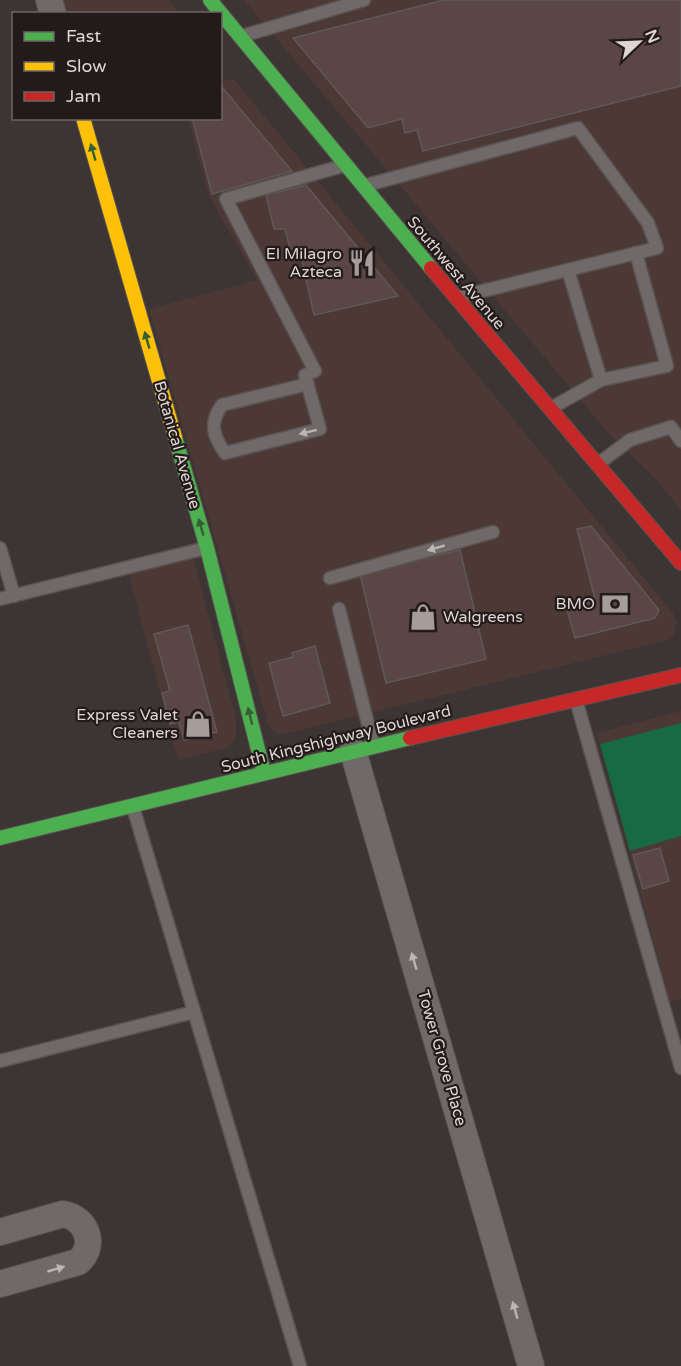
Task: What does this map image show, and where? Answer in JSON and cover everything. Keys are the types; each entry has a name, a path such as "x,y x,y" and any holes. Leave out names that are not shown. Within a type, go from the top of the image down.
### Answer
{"street":[{"name":"Southwest Avenue","path":"210,0 220,12"},
{"name":"Southwest Avenue","path":"222,14 455,297 681,563"},
{"name":"Botanical Avenue","path":"84,120 207,548 264,772"},
{"name":"South Kingshighway Boulevard","path":"0,837 363,748 681,675"},
{"name":"Tower Grove Place","path":"363,748 531,1366"},
{"path":"0,1232 63,1214 74,1216 82,1223 89,1247 87,1255 78,1262 0,1284"}],"lane":[{"path":"240,36 364,0"},
{"path":"363,186 578,128 648,223 657,248 455,297"},
{"path":"308,384 222,405 215,415 212,429 225,453 320,429 308,384 305,375 315,371 226,199 346,165"},
{"path":"549,409 601,380 667,366 636,253"},
{"path":"568,270 601,380"},
{"path":"596,465 630,440 671,427 681,441"},
{"path":"330,578 493,532"},
{"path":"0,548 14,596"},
{"path":"0,599 207,548"},
{"path":"339,609 363,748"},
{"path":"576,699 681,1068"},
{"path":"133,806 300,1366"},
{"path":"0,1061 194,1012"}],"shaded area":[{"path":"63,0 169,0 179,12 67,12"},
{"path":"244,0 681,0 681,510 652,475 609,434"},
{"path":"233,78 673,613 677,623 674,634 668,640 280,735 274,732 268,724 149,309 257,280 209,196 188,120 222,120 222,82"},
{"path":"193,557 236,719 236,732 234,742 227,748 178,760 128,572"},
{"path":"681,711 681,999 670,1002 597,733"}],"green space":[{"path":"681,723 681,836 630,851 600,744"}],"building":[{"path":"444,0 681,0 681,86 423,151 417,130 405,133 402,119 368,128 293,38"},
{"path":"222,87 292,171 212,194 193,120 222,120"},
{"path":"306,185 398,296 314,315 299,247 290,249 285,229 274,229 266,195"},
{"path":"591,526 659,610 655,618 575,638 566,606 595,599 577,529"},
{"name":"Walgreens","path":"460,550 486,659 386,683 360,574"},
{"path":"188,625 217,732 184,740 179,722 170,724 162,693 170,691 154,634"},
{"path":"315,646 330,703 283,716 269,663 293,657 292,653"},
{"path":"660,848 669,881 643,889 633,855"}],"traffic: fast":[{"path":"210,0 220,12"},
{"path":"222,15 431,268"},
{"path":"175,437 207,548 264,773"},
{"path":"0,838 410,738"}],"traffic: slow":[{"path":"84,120 175,437"}],"traffic: jam":[{"path":"431,268 681,563"},
{"path":"410,738 681,675"}],"place":[{"name":"El Milagro Azteca","path":"362,263"},
{"name":"BMO","path":"615,604"},
{"name":"Walgreens","path":"423,617"},
{"name":"Express Valet Cleaners","path":"198,724"}]}
